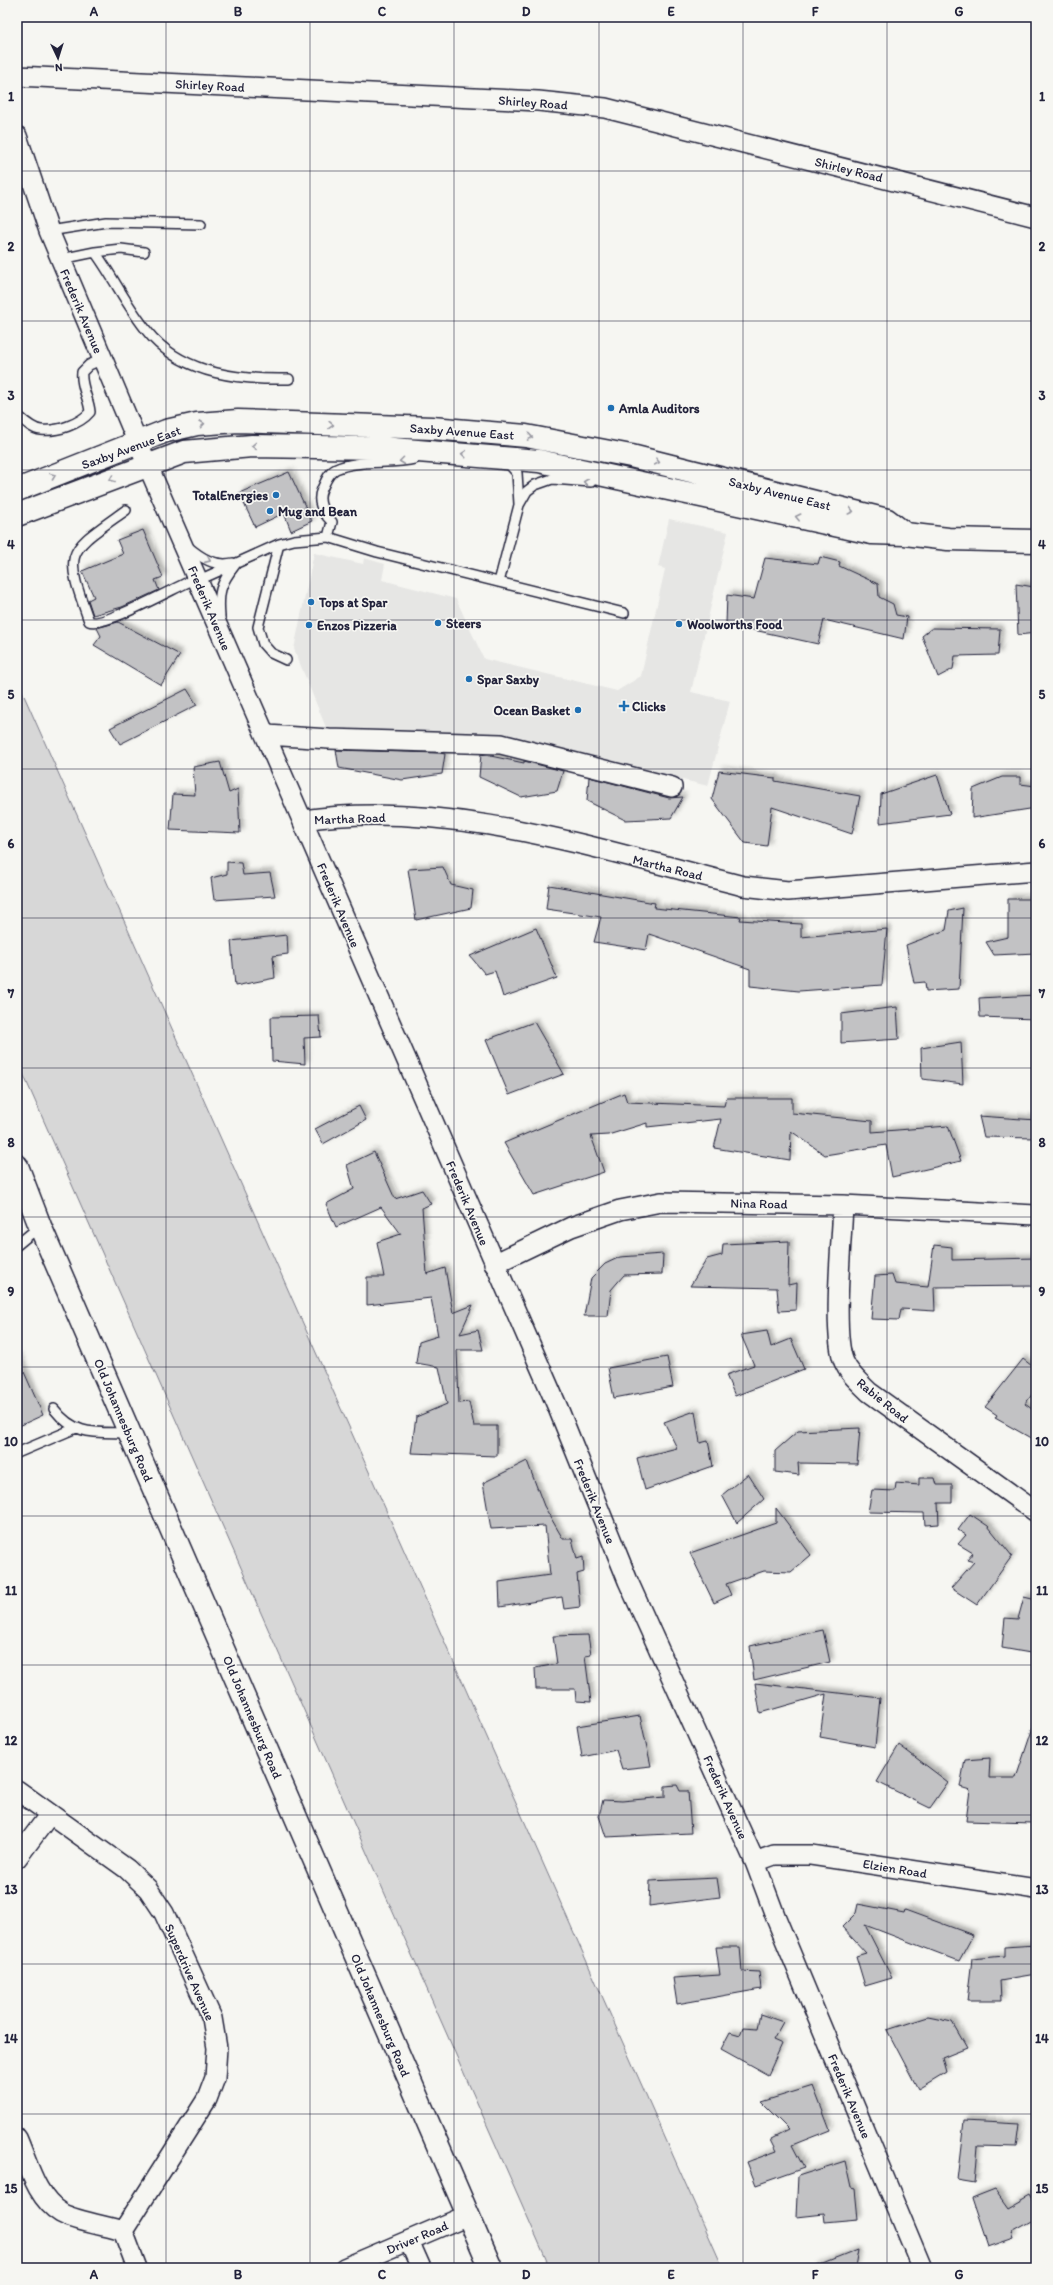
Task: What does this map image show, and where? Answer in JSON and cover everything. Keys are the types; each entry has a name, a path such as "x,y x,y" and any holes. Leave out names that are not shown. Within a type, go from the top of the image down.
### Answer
{"street":[{"name":"Shirley Road","path":"17,76 538,101 605,108 1036,217"},
{"name":"Frederik Avenue","path":"17,136 49,231 138,443 223,639 267,735 302,820 558,1408 628,1581 755,1862 779,1925 922,2268"},
{"name":"Saxby Avenue East","path":"17,490 166,431 197,424 238,421 432,428 526,436 631,456 887,520 905,534"},
{"name":"Saxby Avenue East","path":"17,515 184,452 252,446 381,448 498,456 539,461 872,533 905,534 948,539 1036,541"},
{"path":"267,735 329,740 502,744 672,787"},
{"name":"Martha Road","path":"302,820 343,816 392,817 494,824 743,886 769,890 788,891 1036,871"},
{"name":"Old Johannesburg Road","path":"17,1166 40,1226 491,2268"},
{"name":"Nina Road","path":"494,1264 570,1227 620,1210 661,1202 843,1205 1036,1215"},
{"name":"Rabie Road","path":"843,1205 838,1320 843,1361 854,1378 869,1392 1036,1512"},
{"name":"Superdrive Avenue","path":"17,1790 127,1869 148,1889 164,1913 212,2018 217,2048 215,2078 207,2099 123,2231"},
{"path":"17,1858 50,1814"},
{"name":"Elzien Road","path":"755,1862 774,1855 811,1855 1036,1889"},
{"path":"17,2138 39,2188 50,2205 63,2214 123,2231 137,2268"},
{"name":"Driver Road","path":"344,2268 468,2215"},
{"path":"409,2241 421,2268"}],"lane":[{"path":"49,231 106,222 200,224"},
{"path":"61,259 95,252 121,249 144,252"},
{"path":"95,252 152,337 168,352 186,363 209,372 252,378 289,379"},
{"path":"17,415 27,424 40,430 52,429 82,420 90,412 90,404 83,386 82,372 89,365 103,359"},
{"path":"328,537 332,522 323,513 319,497 329,475 335,469 353,465 414,460 440,452"},
{"path":"498,456 512,466 518,473 519,505"},
{"path":"500,582 519,505 526,491 535,485 552,479 664,492 680,491"},
{"path":"126,510 83,541 74,556 72,568 75,581 89,621 97,623 130,611 198,579 279,544 294,540 328,537 377,552 624,613"},
{"path":"180,540 208,561 227,564 239,562"},
{"path":"279,544 258,627 263,644 271,653 286,660"},
{"path":"223,639 220,592 222,584 239,562"},
{"path":"17,1245 40,1226"},
{"path":"54,1409 64,1422 88,1432 130,1433"},
{"path":"17,1453 76,1428"}],"shaded area":[{"path":"669,519 728,532 691,692 730,701 708,786 509,738 327,730 294,649 314,553 363,564 364,558 385,564 382,580 456,599 484,659 617,691 641,676 665,569 658,567"},
{"path":"17,680 723,2268 550,2268 17,1060"}],"building":[{"path":"289,472 312,521 291,531 284,513 255,527 239,493"},
{"path":"143,530 163,577 155,580 159,590 122,607 93,615 88,600 94,597 82,571 123,554 117,540"},
{"path":"820,557 840,562 839,566 878,584 879,597 893,604 896,615 907,617 904,639 824,620 818,644 726,624 727,595 754,599 765,558 818,564"},
{"path":"1016,584 1034,587 1036,633 1018,635"},
{"path":"118,622 180,655 161,685 94,645 101,636 97,628"},
{"path":"932,628 1000,629 998,655 955,656 953,669 938,677 922,636"},
{"path":"187,689 197,705 120,744 110,728"},
{"path":"336,750 445,754 442,774 402,780 339,768"},
{"path":"481,754 524,763 524,761 563,771 557,791 521,797 479,777"},
{"path":"220,762 229,793 238,789 240,833 170,830 173,794 195,795 193,767"},
{"path":"719,771 775,778 775,781 860,796 852,834 772,807 767,846 745,843 712,799"},
{"path":"937,775 950,814 880,823 881,794"},
{"path":"589,777 669,798 683,797 671,818 625,820 587,801"},
{"path":"1002,777 1020,777 1020,784 1036,786 1036,808 972,818 973,789"},
{"path":"227,862 241,863 243,875 270,873 275,896 214,900 211,878 227,874"},
{"path":"443,867 451,885 473,890 471,908 416,920 408,869"},
{"path":"549,885 655,903 654,908 741,917 740,920 801,924 801,937 887,929 882,985 799,991 750,986 750,969 649,934 646,950 594,942 601,917 546,909"},
{"path":"1008,899 1036,899 1036,953 994,955 986,942 1008,937"},
{"path":"963,908 959,989 926,991 925,982 914,983 906,945 946,930 949,911"},
{"path":"536,928 557,978 503,997 495,971 485,974 470,956"},
{"path":"287,935 288,954 273,956 275,978 235,986 231,941"},
{"path":"1036,995 1036,1019 980,1017 979,998"},
{"path":"897,1007 899,1039 841,1043 841,1014"},
{"path":"319,1016 321,1037 304,1038 305,1064 272,1061 271,1017"},
{"path":"534,1022 564,1074 509,1095 486,1040"},
{"path":"961,1042 963,1084 922,1079 921,1048"},
{"path":"624,1093 627,1102 724,1106 726,1098 792,1098 792,1113 872,1121 872,1132 948,1126 961,1161 892,1177 886,1145 825,1155 791,1131 790,1160 714,1148 721,1119 647,1127 647,1123 608,1135 591,1136 604,1172 534,1195 504,1143"},
{"path":"359,1106 366,1120 323,1144 315,1129"},
{"path":"979,1116 1036,1120 1036,1138 984,1137"},
{"path":"374,1152 395,1199 422,1190 431,1204 422,1208 427,1274 445,1268 453,1313 473,1305 460,1334 478,1330 483,1350 457,1350 459,1403 469,1402 474,1426 497,1426 497,1456 411,1453 416,1417 447,1404 439,1367 416,1363 419,1342 438,1336 431,1298 367,1305 367,1277 384,1277 377,1242 401,1234 381,1207 336,1227 326,1204 354,1189 347,1165"},
{"path":"789,1241 788,1285 797,1283 796,1310 779,1311 777,1288 690,1286 707,1259 722,1255 723,1244"},
{"path":"934,1245 952,1247 952,1260 1036,1258 1036,1286 934,1287 935,1311 901,1309 899,1320 871,1319 875,1276 892,1275 895,1284 928,1287"},
{"path":"663,1254 662,1274 624,1275 611,1290 608,1316 584,1316 591,1278 605,1264 620,1257"},
{"path":"767,1331 771,1347 791,1339 804,1369 735,1396 726,1375 754,1365 741,1335"},
{"path":"17,1356 43,1415 17,1427"},
{"path":"667,1357 673,1387 614,1398 608,1368"},
{"path":"1023,1359 1036,1369 1036,1389 1025,1404 1036,1412 1036,1441 995,1418 997,1415 985,1407"},
{"path":"695,1411 700,1443 708,1441 713,1466 645,1490 637,1458 677,1448 664,1422"},
{"path":"860,1428 857,1464 798,1463 799,1475 775,1472 775,1451 798,1431"},
{"path":"527,1461 544,1506 563,1539 572,1539 577,1559 583,1557 584,1572 577,1574 580,1607 564,1609 562,1597 500,1607 499,1582 550,1575 545,1526 491,1529 483,1483"},
{"path":"748,1474 764,1499 737,1523 722,1495"},
{"path":"919,1478 935,1478 937,1485 952,1485 952,1503 938,1503 939,1524 925,1525 924,1513 868,1512 872,1490 895,1491 896,1483 919,1485"},
{"path":"776,1508 811,1555 791,1572 764,1571 726,1584 731,1595 714,1603 690,1553 776,1523"},
{"path":"970,1514 988,1526 1012,1556 977,1605 951,1588 974,1562 967,1560 973,1553 958,1544 966,1535 958,1530"},
{"path":"1024,1597 1036,1600 1036,1654 1002,1648 1005,1618 1018,1619"},
{"path":"823,1630 830,1662 754,1680 750,1646"},
{"path":"588,1635 591,1655 585,1656 591,1702 576,1701 575,1689 536,1689 535,1668 557,1664 553,1636"},
{"path":"755,1683 880,1698 875,1747 820,1737 826,1694 760,1713"},
{"path":"640,1716 651,1766 622,1769 616,1750 582,1757 577,1726"},
{"path":"1033,1727 1036,1727 1036,1797 1032,1823 966,1821 970,1790 960,1787 965,1760 990,1758 989,1778 1016,1778"},
{"path":"899,1745 948,1782 930,1808 877,1782"},
{"path":"677,1785 680,1791 688,1791 691,1833 606,1837 599,1816 603,1800 622,1801 665,1797 665,1786"},
{"path":"717,1878 720,1897 649,1906 650,1881"},
{"path":"858,1904 904,1913 905,1910 973,1935 959,1961 865,1925 892,1978 865,1986 856,1956 866,1953 842,1927 856,1913"},
{"path":"1036,1945 1036,1974 1000,1980 1001,2001 967,2001 972,1959 1004,1956 1004,1947"},
{"path":"716,1947 740,1947 742,1971 759,1972 761,1989 677,2004 673,1978 720,1975"},
{"path":"760,2014 783,2022 773,2040 782,2044 768,2075 721,2049 730,2032 740,2035 743,2027 757,2028"},
{"path":"928,2017 952,2022 967,2048 942,2058 946,2072 918,2089 887,2030"},
{"path":"813,2086 830,2130 792,2145 804,2168 756,2185 747,2162 777,2151 771,2139 789,2130 761,2102"},
{"path":"964,2121 1020,2124 1017,2147 978,2146 975,2183 957,2180"},
{"path":"845,2161 851,2188 855,2189 858,2219 824,2222 823,2214 796,2217 798,2176"},
{"path":"995,2190 1008,2208 1031,2195 1036,2204 1036,2219 1012,2232 1014,2238 988,2247 972,2199"},
{"path":"858,2250 855,2268 815,2268 815,2267"}],"place":[{"name":"Amla Auditors","path":"611,408"},
{"name":"TotalEnergies","path":"276,495"},
{"name":"Mug and Bean","path":"270,511"},
{"name":"Tops at Spar","path":"311,602"},
{"name":"Steers","path":"438,623"},
{"name":"Woolworths Food","path":"679,624"},
{"name":"Enzos Pizzeria","path":"309,625"},
{"name":"Spar Saxby","path":"469,679"},
{"name":"Clicks","path":"624,706"},
{"name":"Ocean Basket","path":"578,710"}]}
